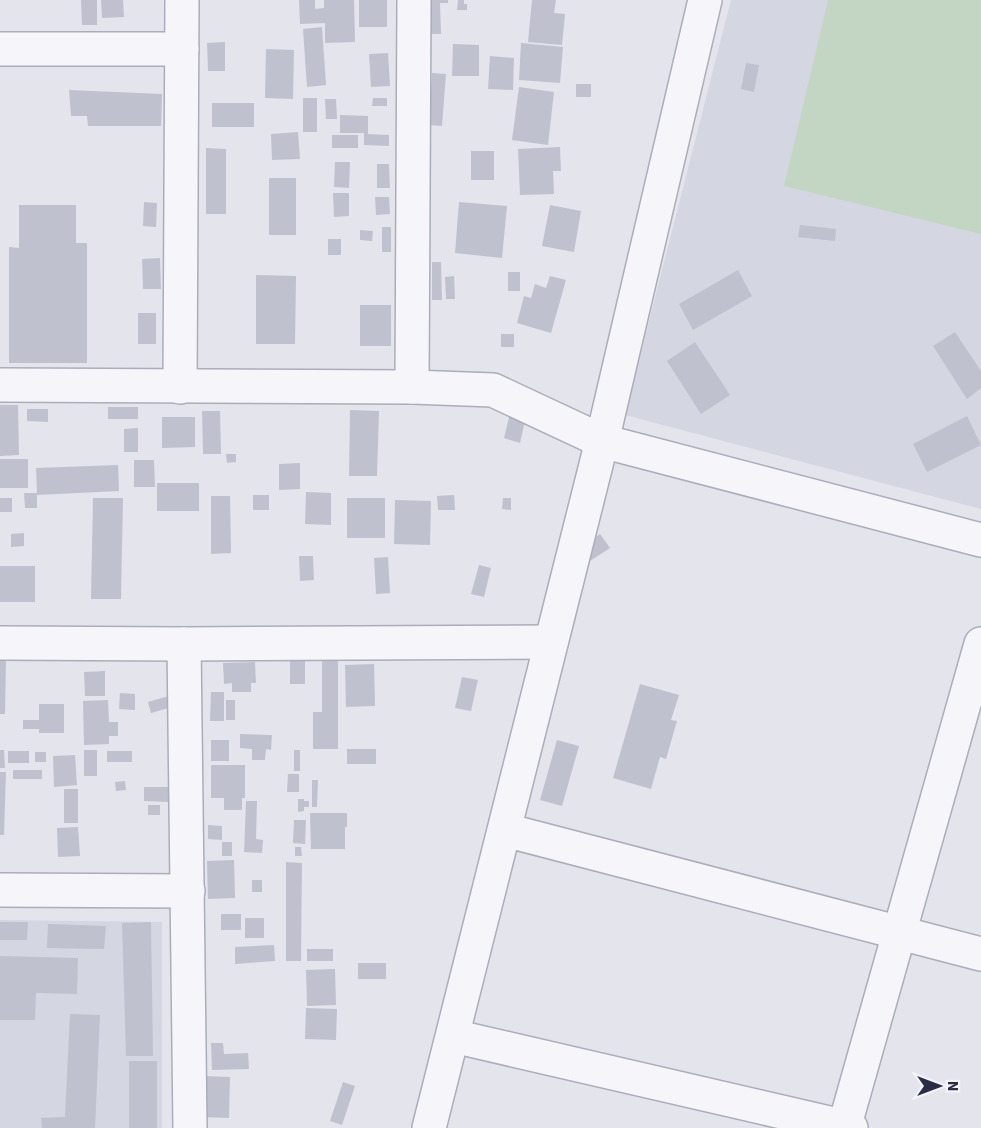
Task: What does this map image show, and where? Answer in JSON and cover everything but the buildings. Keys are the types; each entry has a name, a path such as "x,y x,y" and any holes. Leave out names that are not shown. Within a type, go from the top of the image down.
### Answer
{"street":[{"path":"180,387 182,0"},
{"path":"412,387 414,0"},
{"path":"429,1128 602,441 705,0"},
{"path":"0,49 182,49"},
{"path":"0,385 412,387 493,390 602,441 981,540"},
{"path":"0,643 551,642"},
{"path":"184,644 190,1128"},
{"path":"453,1036 847,1128 981,644"},
{"path":"505,830 981,954"},
{"path":"0,890 188,891"}],"shaded area":[{"path":"731,0 981,0 981,509 625,415"},
{"path":"0,920 162,922 162,1128 0,1128"}],"green space":[{"path":"828,0 981,0 981,234 784,186"}]}
